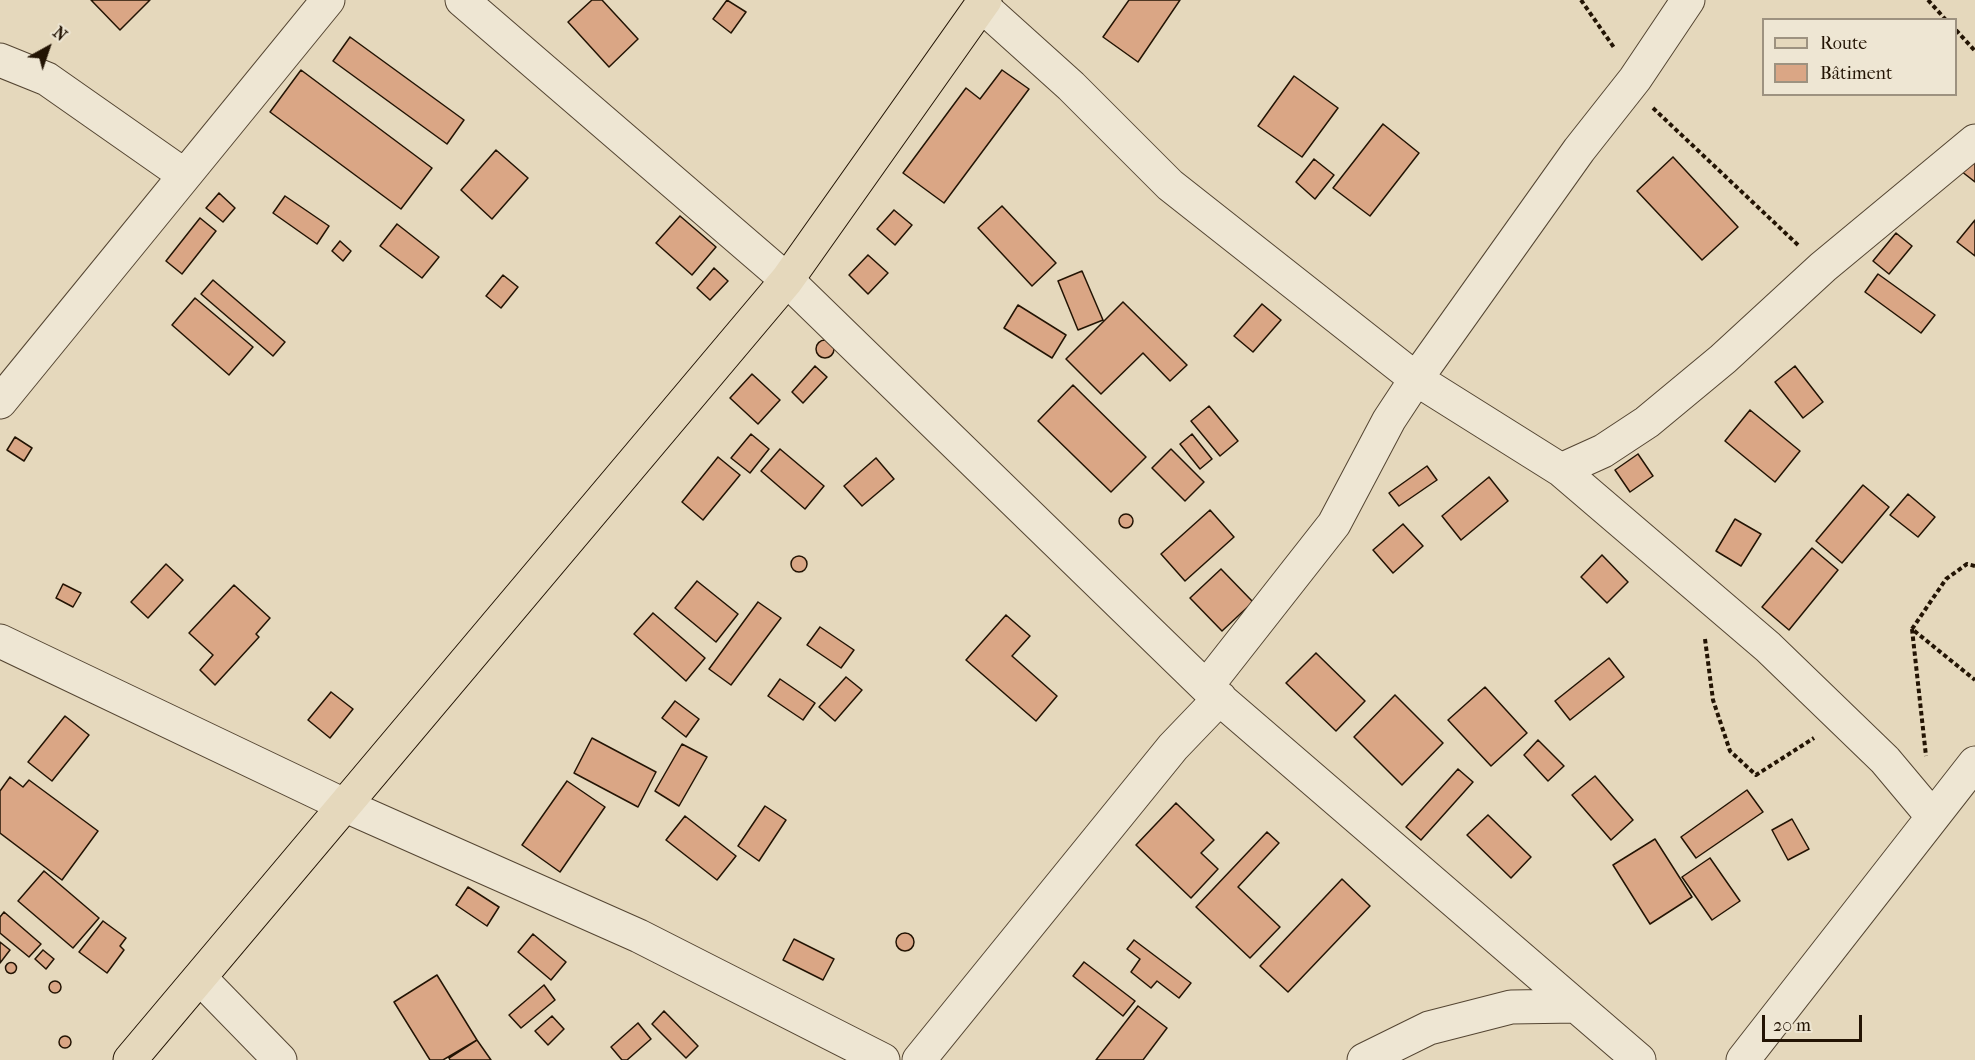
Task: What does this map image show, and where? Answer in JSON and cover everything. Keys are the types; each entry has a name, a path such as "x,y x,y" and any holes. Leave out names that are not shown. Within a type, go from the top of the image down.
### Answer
{"main road":[{"path":"130,1060 201,979 787,280 983,2"}],"street":[{"path":"0,402 328,0"},
{"path":"462,0 787,280 1213,693 1639,1060"},
{"path":"919,1060 1173,747 1213,693 1334,524 1389,420 1416,379 1579,150 1635,79 1688,0"},
{"path":"983,2 1071,86 1170,186 1416,379 1561,470 1702,593 1768,647 1885,760 1932,816"},
{"path":"0,60 47,79 184,175"},
{"path":"1561,470 1603,451 1647,422 1722,359 1823,267 1975,141"},
{"path":"0,641 346,806 639,936 883,1060"},
{"path":"1743,1060 1975,763"},
{"path":"201,979 280,1060"},
{"path":"1364,1060 1429,1028 1511,1007 1576,1006"}],"path":[{"path":"1581,0 1635,79 1651,107 1823,267"},
{"path":"1928,0 1944,18"},
{"path":"1957,31 1975,51"},
{"path":"1926,758 1912,629 1946,579 1967,564 1975,566"},
{"path":"1702,593 1713,700 1731,751 1756,776 1844,719"},
{"path":"1912,629 1975,680"}],"building":[{"path":"91,0 150,0 120,30"},
{"path":"592,0 602,0 638,39 609,67 568,22"},
{"path":"727,0 746,12 731,33 713,19"},
{"path":"1129,0 1180,0 1138,62 1103,37"},
{"path":"350,37 464,120 447,144 333,61"},
{"path":"301,70 432,168 401,209 270,112"},
{"path":"1002,70 1029,89 944,203 903,173 966,88 980,99"},
{"path":"1294,76 1338,108 1302,157 1258,126"},
{"path":"1383,124 1419,153 1370,216 1333,188"},
{"path":"496,150 528,178 492,219 461,190"},
{"path":"1975,156 1975,182 1961,171"},
{"path":"1673,157 1738,227 1702,260 1637,191"},
{"path":"1314,159 1334,175 1315,199 1296,182"},
{"path":"219,193 235,208 223,222 206,208"},
{"path":"285,196 329,226 317,244 273,213"},
{"path":"1002,206 1056,263 1032,286 978,228"},
{"path":"894,210 912,225 895,245 877,229"},
{"path":"680,216 716,247 692,275 656,243"},
{"path":"200,218 216,231 182,274 166,261"},
{"path":"1975,220 1975,256 1957,242"},
{"path":"397,224 439,257 422,278 380,246"},
{"path":"1896,233 1912,246 1889,274 1873,261"},
{"path":"340,241 351,251 343,261 332,251"},
{"path":"868,255 888,273 868,294 849,275"},
{"path":"714,268 728,281 710,300 697,288"},
{"path":"1082,271 1103,320 1078,330 1058,281"},
{"path":"1878,274 1935,315 1921,333 1865,292"},
{"path":"503,275 518,287 501,308 486,296"},
{"path":"213,280 285,342 273,356 201,294"},
{"path":"195,298 253,347 229,375 172,325"},
{"path":"1123,302 1187,365 1170,381 1143,353 1101,394 1066,359"},
{"path":"1262,304 1281,320 1253,352 1234,336"},
{"path":"1018,305 1066,335 1052,358 1004,328"},
{"path":"825,340 833,345 834,349 829,357 825,358 817,353 816,349 821,341"},
{"path":"815,366 827,377 803,403 792,392"},
{"path":"1795,366 1823,402 1803,418 1775,382"},
{"path":"752,374 780,400 758,424 730,398"},
{"path":"1073,385 1146,457 1111,492 1038,421"},
{"path":"1209,406 1238,441 1220,456 1191,421"},
{"path":"1750,410 1800,451 1775,482 1725,441"},
{"path":"751,434 769,449 750,473 731,458"},
{"path":"1192,434 1212,459 1200,469 1180,444"},
{"path":"15,437 32,448 24,461 7,450"},
{"path":"780,449 824,486 805,509 761,471"},
{"path":"1171,449 1204,482 1185,501 1152,468"},
{"path":"1638,454 1653,476 1630,492 1615,470"},
{"path":"718,457 740,475 703,520 682,502"},
{"path":"876,458 894,479 862,506 844,486"},
{"path":"1427,466 1437,480 1399,506 1389,493"},
{"path":"1489,477 1508,501 1461,540 1442,516"},
{"path":"1863,485 1889,507 1842,563 1816,541"},
{"path":"1908,494 1935,517 1918,537 1890,515"},
{"path":"1210,510 1234,537 1185,581 1161,554"},
{"path":"1126,514 1131,516 1133,521 1131,526 1126,528 1121,526 1119,521 1121,516"},
{"path":"1735,519 1761,534 1741,566 1716,551"},
{"path":"1403,524 1423,546 1393,573 1373,550"},
{"path":"1812,548 1838,570 1789,630 1762,607"},
{"path":"1602,555 1628,582 1607,603 1581,577"},
{"path":"799,556 805,558 807,564 805,570 799,572 793,570 791,564 793,558"},
{"path":"166,564 183,580 148,618 131,602"},
{"path":"1221,569 1253,602 1222,631 1190,598"},
{"path":"697,581 738,614 716,642 675,608"},
{"path":"63,584 81,593 73,607 56,598"},
{"path":"234,585 270,618 256,634 259,637 215,685 200,670 213,655 189,633"},
{"path":"758,602 781,618 731,685 709,669"},
{"path":"653,613 705,658 686,681 634,634"},
{"path":"1006,615 1030,636 1012,656 1057,696 1036,721 966,660"},
{"path":"820,627 854,650 841,668 807,645"},
{"path":"1316,653 1365,701 1336,731 1286,683"},
{"path":"1609,658 1624,677 1570,720 1555,701"},
{"path":"846,677 862,690 835,721 819,707"},
{"path":"780,679 815,703 803,720 768,696"},
{"path":"1485,687 1527,733 1491,766 1448,720"},
{"path":"331,692 353,709 330,738 308,720"},
{"path":"1395,695 1443,743 1402,785 1354,737"},
{"path":"675,701 699,719 686,737 662,718"},
{"path":"65,716 89,735 52,781 28,762"},
{"path":"592,738 656,772 638,807 574,773"},
{"path":"1538,740 1564,766 1548,781 1524,755"},
{"path":"682,744 707,757 679,806 655,791"},
{"path":"1458,769 1473,782 1421,840 1406,827"},
{"path":"1595,776 1633,820 1611,840 1572,795"},
{"path":"10,777 23,787 29,780 98,831 62,880 0,833 0,791"},
{"path":"567,781 605,807 560,872 522,845"},
{"path":"1747,790 1763,812 1696,858 1681,837"},
{"path":"1176,803 1214,840 1201,853 1218,869 1191,898 1136,845"},
{"path":"765,806 786,820 759,861 738,846"},
{"path":"1488,815 1531,857 1511,878 1467,835"},
{"path":"685,816 736,856 717,880 666,840"},
{"path":"1792,819 1809,849 1788,860 1772,830"},
{"path":"1267,832 1279,843 1238,887 1280,927 1250,958 1196,907"},
{"path":"1655,839 1692,897 1650,924 1613,865"},
{"path":"1710,858 1740,901 1712,920 1682,877"},
{"path":"44,871 99,918 73,948 18,901"},
{"path":"1342,879 1370,906 1288,992 1260,966"},
{"path":"468,887 499,907 487,926 456,905"},
{"path":"4,912 41,944 29,957 0,933 0,917"},
{"path":"103,921 126,938 120,946 124,950 107,973 79,952"},
{"path":"901,933 909,933 914,938 912,949 901,951 896,946 896,938"},
{"path":"533,934 566,962 551,980 518,952"},
{"path":"794,939 834,959 823,980 783,960"},
{"path":"1134,940 1191,983 1179,998 1157,981 1151,988 1131,972 1140,959 1127,949"},
{"path":"0,942 10,950 0,963"},
{"path":"43,950 54,959 46,969 35,959"},
{"path":"11,962 17,968 11,974 5,968"},
{"path":"1084,962 1135,1001 1123,1016 1073,976"},
{"path":"437,975 477,1040 443,1060 430,1060 394,1002"},
{"path":"57,981 60,982 60,992 53,993 50,992 49,985 50,982"},
{"path":"544,985 555,1000 521,1028 509,1015"},
{"path":"1138,1006 1167,1028 1143,1060 1096,1060"},
{"path":"664,1011 698,1046 686,1058 652,1024"},
{"path":"552,1016 564,1029 548,1045 535,1031"},
{"path":"638,1023 651,1039 627,1060 622,1060 611,1047"},
{"path":"67,1036 71,1042 67,1048 63,1048 59,1040"},
{"path":"477,1040 491,1060 450,1060 449,1058"}]}
